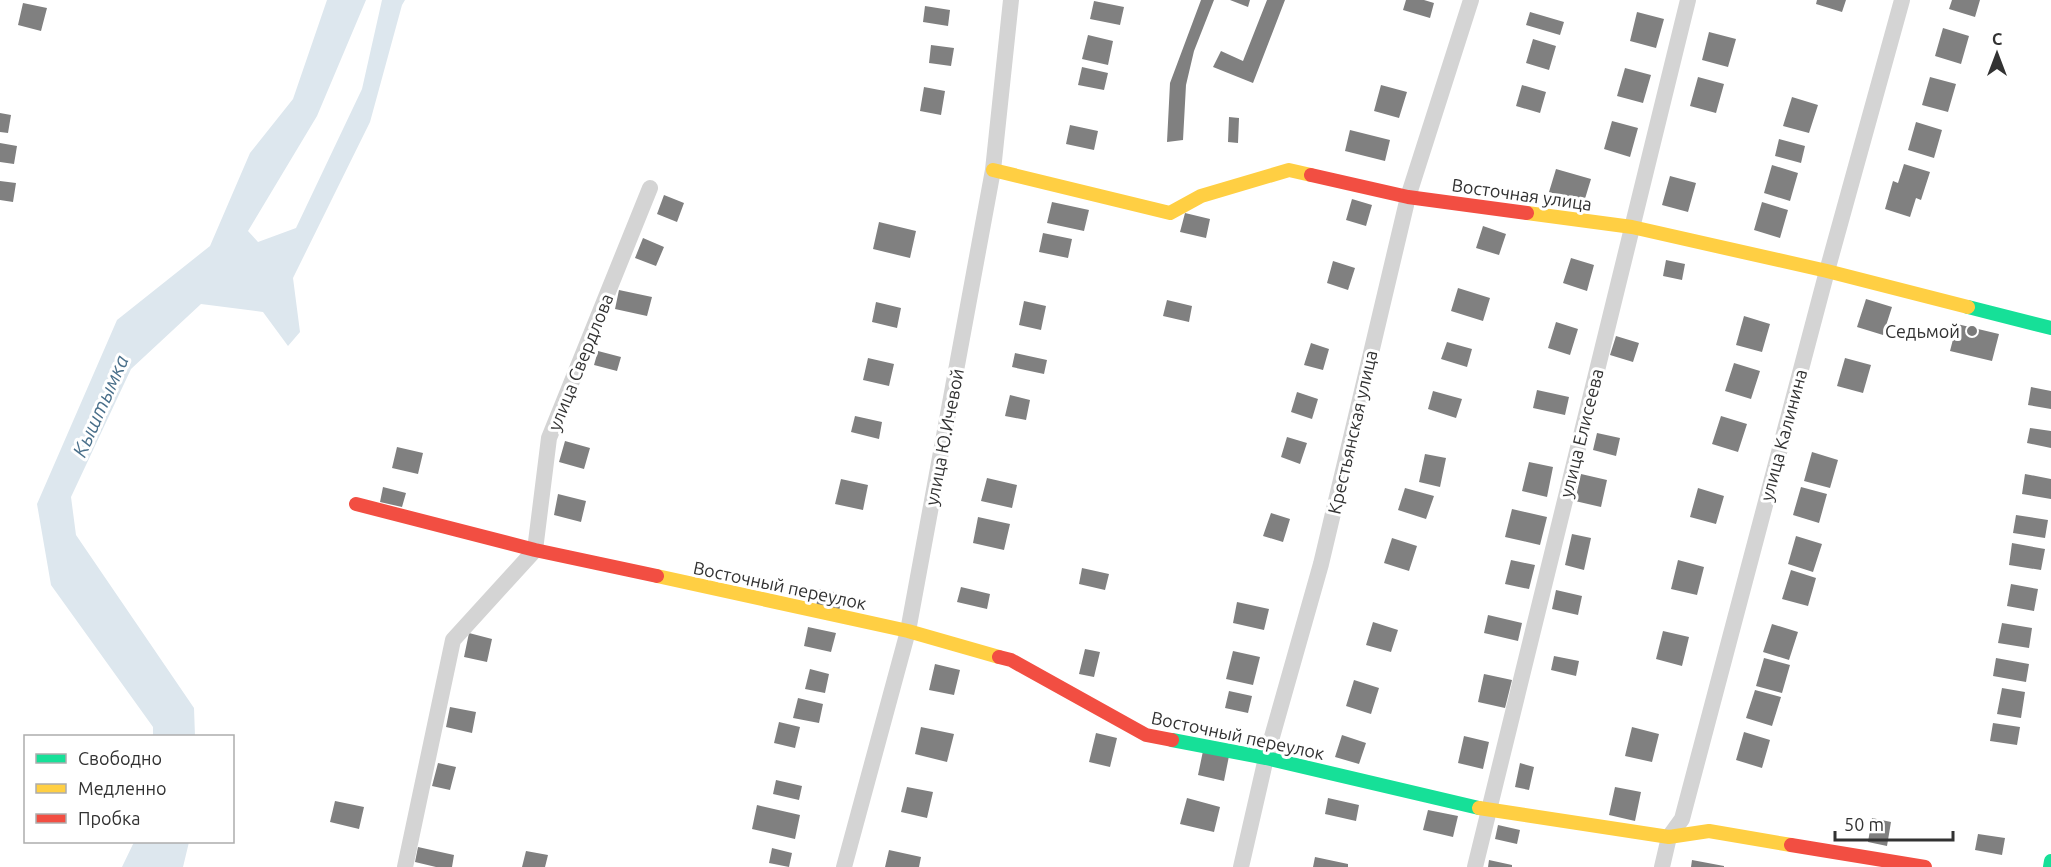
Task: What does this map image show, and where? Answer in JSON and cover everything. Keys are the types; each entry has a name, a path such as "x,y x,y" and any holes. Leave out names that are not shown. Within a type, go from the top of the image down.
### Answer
{"street":[{"name":"улица Ю.Ичевой","path":"844,867 908,631 993,170 1011,0"},
{"name":"Крестьянская улица","path":"1241,867 1266,758 1321,564 1408,197 1471,0"},
{"name":"улица Елисеева","path":"1475,867 1688,0"},
{"name":"улица Калинина","path":"1662,867 1669,837 1682,819 1827,271 1902,0"},
{"name":"Восточная улица","path":"993,170 1170,213 1201,196 1289,170 1408,197 1632,227 1827,271 2051,328"},
{"name":"улица Свердлова","path":"535,550 549,438 650,188"},
{"name":"Восточный переулок","path":"356,504 535,550 908,631 1011,660 1146,735 1266,758 1488,810 1669,837 1709,831 1925,867"},
{"path":"405,867 453,640 535,550"},
{"path":"2050,867 2051,861"}],"water":[{"name":"Кыштымка","path":"327,0 366,0 317,116 248,231 258,242 296,228 362,89 382,0 405,0 370,122 293,278 300,332 288,346 263,312 201,304 131,369 71,497 76,535 194,708 195,735 153,735 153,727 51,585 37,504 117,320 210,246 250,153 293,99"},
{"path":"134,843 189,843 183,867 122,867"}],"building":[{"path":"1201,0 1214,0 1194,51 1186,85 1183,140 1167,142 1170,83"},
{"path":"1230,0 1250,0 1248,7"},
{"path":"1267,0 1285,0 1253,83 1213,67 1221,51 1243,61"},
{"path":"1406,0 1424,0 1434,3 1430,18 1403,10"},
{"path":"1817,0 1846,0 1842,12 1816,4"},
{"path":"1952,0 1980,0 1975,17 1949,9"},
{"path":"1094,1 1124,7 1120,25 1090,19"},
{"path":"23,3 47,8 41,31 18,25"},
{"path":"925,6 950,10 948,26 923,22"},
{"path":"1530,12 1564,22 1560,35 1526,25"},
{"path":"1637,12 1664,19 1656,48 1630,41"},
{"path":"1943,28 1969,36 1961,64 1935,56"},
{"path":"1709,32 1736,39 1728,67 1702,60"},
{"path":"1088,35 1113,41 1108,65 1082,59"},
{"path":"1533,39 1556,46 1549,70 1526,63"},
{"path":"931,45 954,48 951,66 929,63"},
{"path":"1082,67 1108,73 1104,90 1078,85"},
{"path":"1625,68 1651,75 1643,103 1617,96"},
{"path":"1698,77 1724,84 1716,113 1690,106"},
{"path":"1930,77 1956,84 1948,112 1922,105"},
{"path":"1381,85 1407,92 1399,118 1374,111"},
{"path":"1522,85 1546,92 1540,113 1516,106"},
{"path":"924,87 945,91 941,115 920,111"},
{"path":"1792,97 1818,105 1809,133 1783,126"},
{"path":"0,113 11,115 8,133 0,132"},
{"path":"1229,117 1239,118 1238,143 1228,142"},
{"path":"1612,121 1638,128 1630,157 1604,149"},
{"path":"1916,122 1942,130 1934,158 1908,150"},
{"path":"1070,125 1098,131 1094,150 1066,144"},
{"path":"1350,130 1390,140 1385,161 1345,151"},
{"path":"1779,139 1805,146 1801,163 1775,156"},
{"path":"0,143 17,146 14,164 0,162"},
{"path":"1904,164 1930,172 1921,200 1916,198 1910,217 1885,209 1893,181 1898,183"},
{"path":"1772,165 1798,173 1790,201 1764,193"},
{"path":"1556,169 1591,179 1584,202 1549,192"},
{"path":"1670,176 1696,183 1688,212 1662,205"},
{"path":"0,181 16,183 13,202 0,200"},
{"path":"664,195 684,203 677,222 657,214"},
{"path":"1352,199 1372,205 1366,226 1346,220"},
{"path":"1052,202 1089,210 1084,231 1047,223"},
{"path":"1762,202 1788,210 1780,238 1754,230"},
{"path":"1185,213 1210,219 1206,238 1180,232"},
{"path":"879,222 916,231 910,258 873,249"},
{"path":"1483,226 1506,234 1499,255 1476,248"},
{"path":"1043,233 1072,239 1068,258 1039,252"},
{"path":"643,238 664,247 656,266 635,258"},
{"path":"1571,258 1594,265 1587,291 1563,283"},
{"path":"1666,260 1685,264 1682,280 1663,276"},
{"path":"1333,261 1355,268 1348,290 1327,283"},
{"path":"1458,288 1490,298 1483,321 1451,311"},
{"path":"619,290 652,297 647,316 615,309"},
{"path":"1866,299 1892,307 1883,335 1857,327"},
{"path":"1167,300 1192,306 1189,322 1163,316"},
{"path":"1024,301 1046,306 1041,330 1019,325"},
{"path":"876,302 901,308 897,328 872,322"},
{"path":"1744,316 1770,324 1762,352 1736,345"},
{"path":"1556,322 1578,329 1570,355 1548,348"},
{"path":"1957,324 1999,334 1992,361 1950,351"},
{"path":"1616,336 1639,343 1633,362 1610,355"},
{"path":"1447,342 1472,349 1467,367 1441,359"},
{"path":"1311,343 1329,349 1323,370 1304,365"},
{"path":"598,351 621,357 617,371 594,365"},
{"path":"1015,353 1047,360 1044,374 1012,367"},
{"path":"868,358 894,364 889,386 863,380"},
{"path":"1845,358 1871,365 1863,393 1837,386"},
{"path":"1734,363 1760,371 1751,399 1725,391"},
{"path":"2031,387 2051,391 2051,409 2028,405"},
{"path":"1537,390 1569,397 1565,415 1533,408"},
{"path":"1433,391 1462,399 1456,418 1428,409"},
{"path":"1297,392 1318,399 1312,419 1291,412"},
{"path":"1010,395 1030,400 1026,420 1005,416"},
{"path":"855,416 882,422 879,439 851,432"},
{"path":"1721,416 1747,424 1738,452 1712,444"},
{"path":"2030,428 2051,431 2051,448 2027,443"},
{"path":"1597,433 1620,438 1616,456 1593,450"},
{"path":"1287,437 1307,443 1300,464 1281,457"},
{"path":"565,441 590,448 584,469 559,462"},
{"path":"397,447 423,453 418,474 392,468"},
{"path":"1812,452 1838,460 1830,488 1804,481"},
{"path":"1425,454 1446,458 1440,487 1419,482"},
{"path":"1529,462 1553,467 1547,497 1522,491"},
{"path":"1581,474 1607,480 1601,507 1575,501"},
{"path":"2025,474 2051,479 2051,499 2022,494"},
{"path":"987,478 1017,485 1012,508 981,501"},
{"path":"841,479 868,485 863,510 835,504"},
{"path":"383,487 406,493 402,507 380,502"},
{"path":"1801,487 1827,494 1819,523 1793,515"},
{"path":"1405,488 1434,496 1426,519 1398,510"},
{"path":"1698,488 1724,496 1716,524 1690,517"},
{"path":"558,494 586,501 581,522 554,515"},
{"path":"1512,509 1547,517 1540,545 1505,537"},
{"path":"1271,513 1290,519 1283,542 1263,536"},
{"path":"2016,515 2048,520 2045,538 2013,533"},
{"path":"978,517 1010,524 1004,550 973,543"},
{"path":"1572,534 1591,538 1584,570 1565,565"},
{"path":"1796,536 1822,544 1813,572 1788,564"},
{"path":"1392,538 1417,546 1409,571 1384,563"},
{"path":"2012,543 2045,549 2041,570 2009,565"},
{"path":"1511,560 1535,565 1529,589 1505,584"},
{"path":"1678,560 1704,567 1697,595 1671,589"},
{"path":"1082,568 1109,574 1105,590 1079,584"},
{"path":"1791,570 1816,578 1808,606 1782,599"},
{"path":"2011,584 2038,589 2034,611 2007,606"},
{"path":"961,587 990,594 987,609 957,602"},
{"path":"820,589 843,594 839,611 816,606"},
{"path":"1556,590 1582,596 1578,615 1552,609"},
{"path":"1237,602 1269,609 1264,630 1233,623"},
{"path":"1488,615 1522,623 1518,641 1484,633"},
{"path":"1373,622 1398,630 1391,652 1366,645"},
{"path":"2002,623 2032,628 2029,648 1998,643"},
{"path":"1772,624 1798,632 1789,660 1763,652"},
{"path":"808,627 836,633 831,652 804,646"},
{"path":"1663,631 1689,637 1682,666 1656,659"},
{"path":"469,633 492,639 487,662 464,657"},
{"path":"1085,649 1100,652 1094,677 1079,674"},
{"path":"1233,651 1260,657 1253,685 1226,679"},
{"path":"1554,656 1579,661 1576,676 1551,670"},
{"path":"1764,658 1790,665 1782,693 1756,686"},
{"path":"1996,658 2029,664 2026,682 1993,676"},
{"path":"935,664 960,670 954,695 929,690"},
{"path":"810,669 829,674 825,693 805,689"},
{"path":"1484,674 1512,680 1505,708 1478,702"},
{"path":"1354,680 1379,688 1371,714 1346,706"},
{"path":"2002,688 2025,692 2021,718 1997,714"},
{"path":"1755,690 1781,697 1772,726 1746,718"},
{"path":"1229,691 1252,696 1248,713 1225,708"},
{"path":"798,698 823,704 819,723 793,718"},
{"path":"450,707 476,712 472,733 446,727"},
{"path":"779,722 800,727 795,748 774,743"},
{"path":"1993,723 2020,727 2017,745 1990,741"},
{"path":"921,727 954,734 947,762 915,754"},
{"path":"1632,727 1659,734 1652,762 1625,756"},
{"path":"1744,732 1770,740 1762,768 1736,760"},
{"path":"1096,733 1117,738 1110,767 1089,762"},
{"path":"1342,735 1366,743 1359,764 1335,757"},
{"path":"1464,736 1489,742 1483,769 1458,763"},
{"path":"1203,751 1229,756 1224,781 1198,775"},
{"path":"438,763 456,767 450,790 432,786"},
{"path":"1520,763 1534,767 1529,790 1515,787"},
{"path":"776,780 802,786 799,800 773,794"},
{"path":"907,787 933,792 927,818 901,812"},
{"path":"1615,787 1641,792 1635,821 1609,815"},
{"path":"1187,798 1220,807 1214,832 1180,824"},
{"path":"1328,798 1359,805 1356,821 1325,814"},
{"path":"335,801 364,807 359,829 330,822"},
{"path":"757,805 800,815 795,839 752,829"},
{"path":"1428,810 1458,816 1453,837 1423,830"},
{"path":"1872,818 1891,822 1887,846 1868,842"},
{"path":"1498,825 1520,830 1517,844 1495,839"},
{"path":"1978,834 2005,838 2002,855 1975,850"},
{"path":"418,847 454,855 452,867 436,867 415,862"},
{"path":"772,848 792,853 789,867 769,863"},
{"path":"889,850 921,857 919,867 885,867"},
{"path":"526,851 548,855 545,867 522,867"},
{"path":"1315,857 1348,864 1348,867 1313,867"},
{"path":"1489,860 1512,865 1512,867 1488,867"},
{"path":"1692,860 1724,866 1724,867 1691,867"}],"traffic: fast":[{"path":"1968,307 2051,328"},
{"path":"1172,740 1266,758 1479,808"},
{"path":"2050,867 2051,861"}],"traffic: slow":[{"path":"993,170 1170,213 1201,196 1289,170 1311,175"},
{"path":"1527,213 1632,227 1827,271 1968,307"},
{"path":"657,576 908,631 999,657"},
{"path":"1479,808 1669,837 1709,831 1791,845"}],"traffic: jam":[{"path":"1311,175 1408,197 1527,213"},
{"path":"356,504 535,550 657,576"},
{"path":"999,657 1011,660 1146,735 1172,740"},
{"path":"1791,845 1925,867"}],"place":[{"name":"Седьмой","path":"1972,331"}]}
